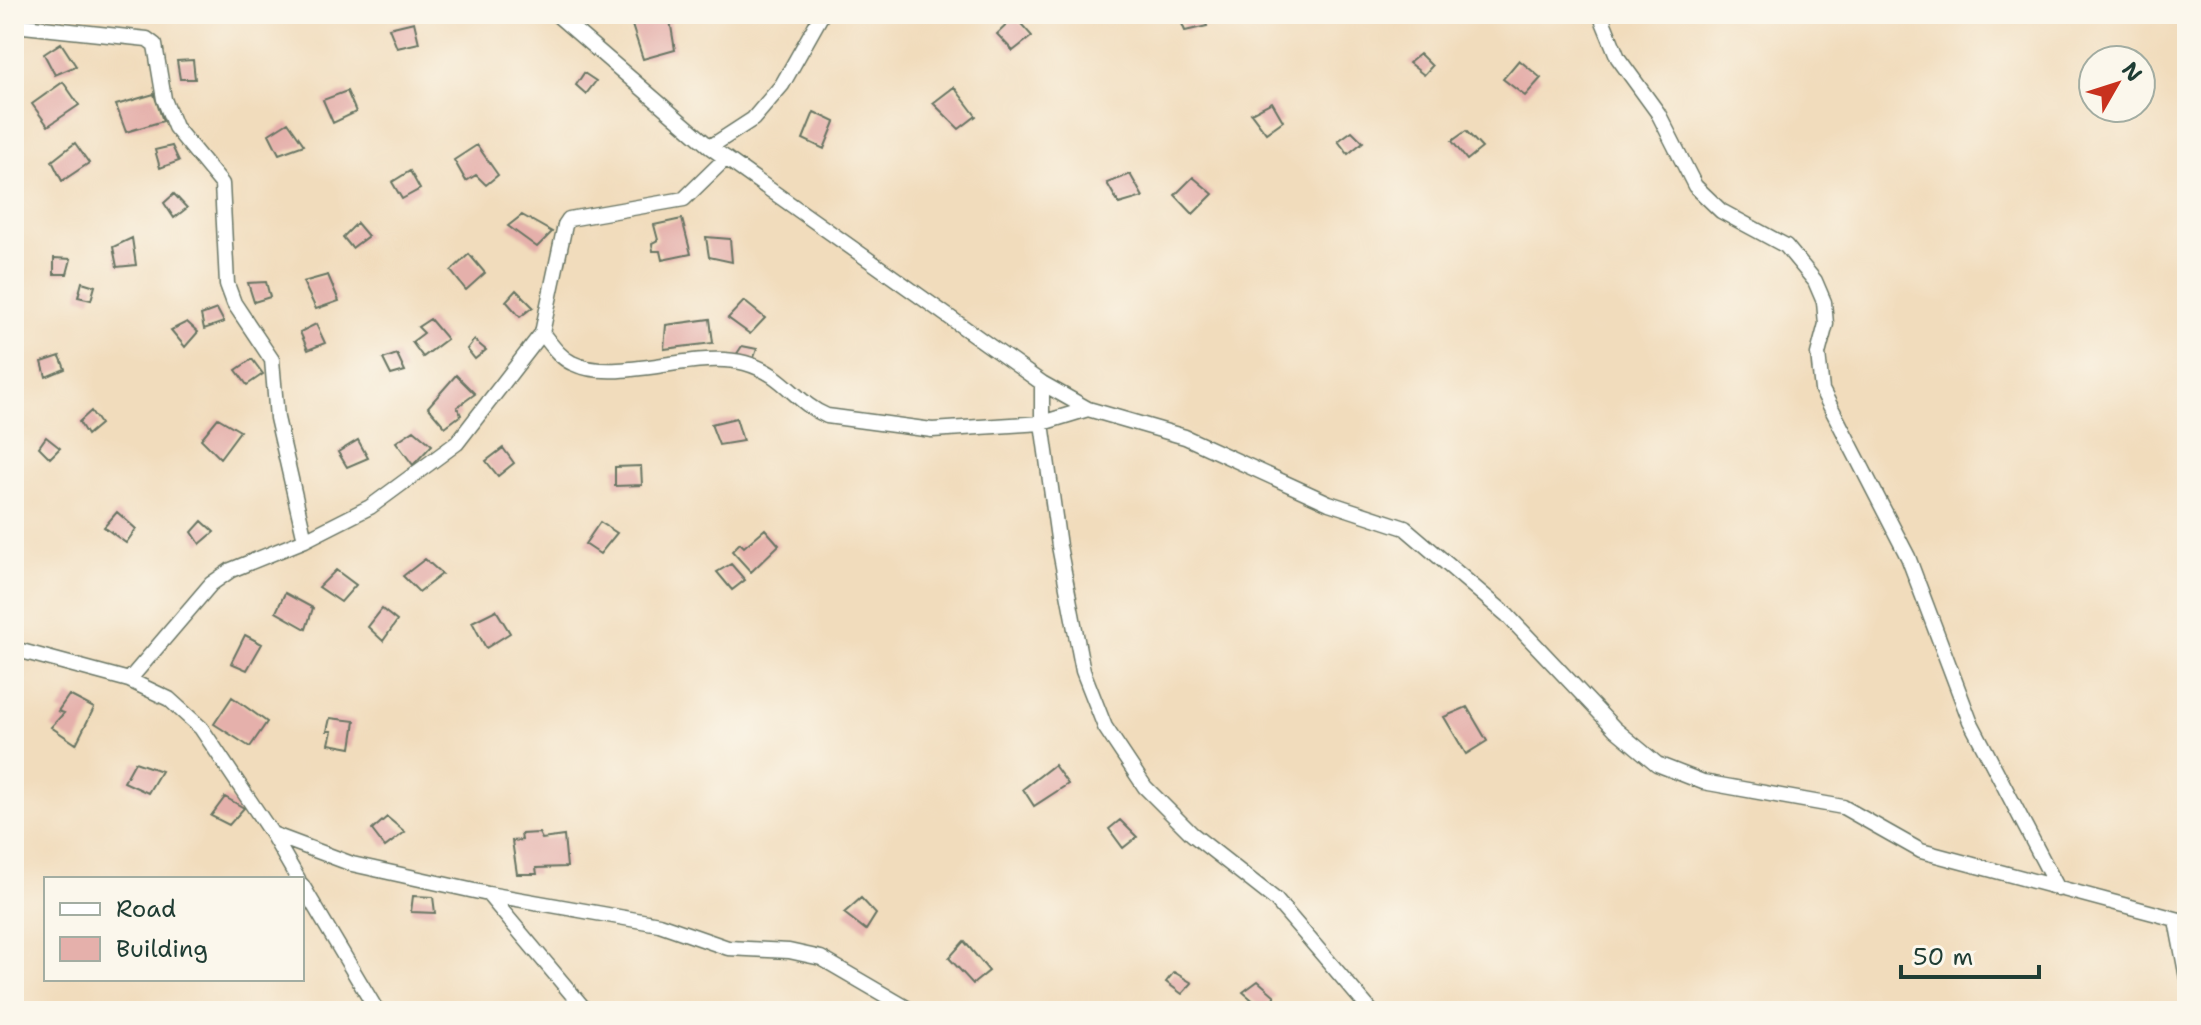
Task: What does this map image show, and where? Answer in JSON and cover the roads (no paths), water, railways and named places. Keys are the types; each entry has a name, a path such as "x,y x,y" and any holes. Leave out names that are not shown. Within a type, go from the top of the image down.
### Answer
{"street":[{"path":"556,14 710,147 1042,383 1088,409 1185,437 1329,503 1405,528 1507,615 1615,729 1657,764 1703,782 1843,807 1921,851 2181,921 2187,978"},
{"path":"710,147 753,119 782,85 822,14"},
{"path":"1600,14 1618,58 1658,113 1695,186 1721,211 1786,246 1815,281 1824,302 1826,324 1818,354 1822,390 1908,557 1970,721 2058,889"},
{"path":"14,25 147,39 155,45 164,99 175,127 222,184 227,284 234,303 272,360 277,418 305,540"},
{"path":"129,680 211,584 245,562 305,540 370,507 457,443 542,333 565,225 569,219 684,199 726,158"},
{"path":"542,333 563,357 585,368 648,367 709,358 744,362 781,378 815,411 827,416 932,430 1042,423 1088,409"},
{"path":"1042,383 1042,423 1059,546 1083,671 1105,727 1145,787 1192,834 1276,900 1371,1011"},
{"path":"14,649 129,680 169,699 190,716 272,834 297,877"},
{"path":"272,834 352,864 488,894 659,924 728,948 789,951 821,958 912,1011"},
{"path":"304,888 377,1011"},
{"path":"488,894 586,1011"}]}
